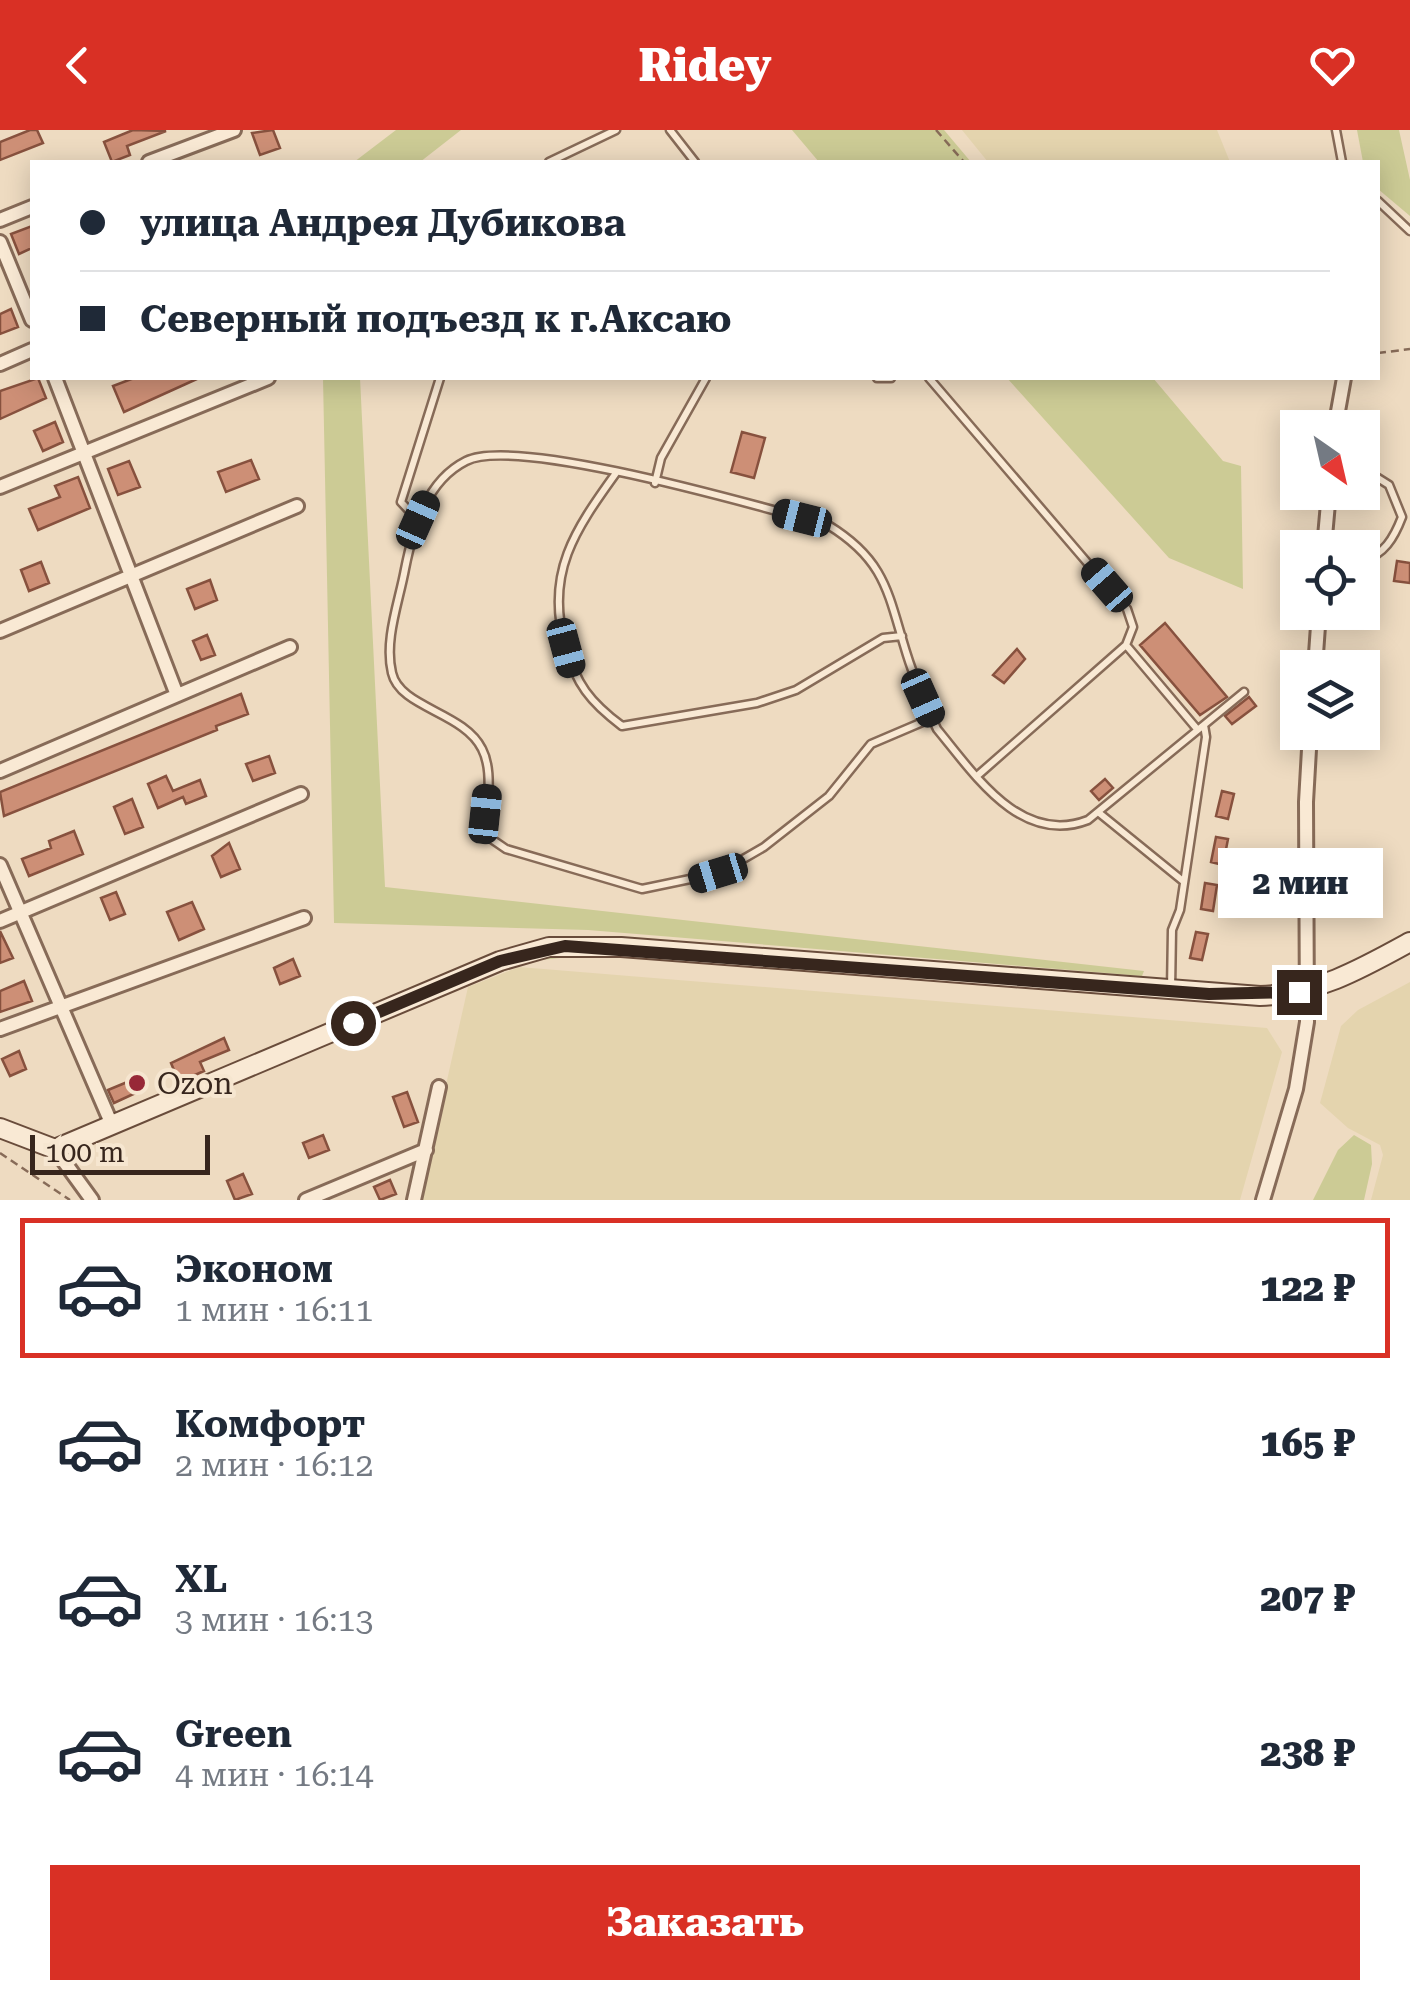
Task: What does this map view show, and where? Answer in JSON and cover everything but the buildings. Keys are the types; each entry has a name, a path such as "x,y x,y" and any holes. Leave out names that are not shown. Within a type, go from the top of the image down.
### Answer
{"street":[{"path":"154,160 234,130"},
{"path":"0,220 30,208"},
{"path":"0,242 30,315"},
{"path":"0,364 30,351"},
{"path":"56,380 177,695"},
{"path":"0,488 263,380"},
{"path":"1338,410 1344,380"},
{"path":"0,631 297,506"},
{"path":"0,772 290,646"},
{"path":"1263,1200 1296,1089 1308,991 1305,878 1309,750"},
{"path":"0,920 301,794"},
{"path":"0,865 112,1125"},
{"path":"0,1029 304,918"},
{"path":"55,1149 528,952 581,945 1260,996 1308,991 1410,942"},
{"path":"414,1200 439,1087"},
{"path":"0,1128 55,1149 92,1200"},
{"path":"306,1200 426,1150"}],"lane":[{"path":"553,160 616,130"},
{"path":"670,130 693,160"},
{"path":"1336,130 1342,160"},
{"path":"1380,203 1410,231"},
{"path":"418,520 401,502 439,380"},
{"path":"655,482 661,458 705,380"},
{"path":"931,380 1127,609 1133,627 1126,644 976,776"},
{"path":"932,718 871,744 830,796 764,847 701,878 642,889 506,849 490,838 484,752 470,730 408,696 392,678 389,648 418,520 429,495 466,461 507,453 616,473 828,525 855,541 874,562 891,594 932,718 976,776 1020,816 1043,826 1068,828 1098,812 1244,692"},
{"path":"616,473 586,515 558,573 556,614 575,681 592,703 622,726 757,703 796,690 883,638 902,636"},
{"path":"1380,479 1389,485 1402,518 1394,537 1380,553"},
{"path":"1126,644 1201,726 1206,737 1184,882 1172,930 1171,991"},
{"path":"1098,812 1184,882"}],"path":[{"path":"936,130 962,160"},
{"path":"1380,353 1410,349"},
{"path":"0,1153 70,1200"}],"shaded area":[{"path":"396,130 461,130 423,160 357,160"},
{"path":"792,130 944,130 969,160 817,160"},
{"path":"962,130 1217,130 1229,160 986,160"},
{"path":"1357,130 1399,130 1410,180 1410,216 1380,191 1380,160 1363,160"},
{"path":"323,380 360,380 385,887 1144,971 1142,976 588,930 334,923"},
{"path":"1009,380 1155,380 1223,461 1241,466 1243,589 1169,558"},
{"path":"579,951 1283,1001 1283,1005 589,955 531,961 467,985 535,956"},
{"path":"519,967 1267,1028 1282,1052 1240,1200 420,1200 468,987"},
{"path":"1410,982 1410,1200 1371,1200 1383,1155 1380,1145 1348,1128 1320,1103 1341,1026 1358,1010"},
{"path":"1354,1135 1371,1145 1372,1164 1364,1200 1313,1200 1338,1150"}],"place":[{"name":"Ozon","path":"137,1083"}],"route":[{"path":"353,1023 500,961 544,948 581,945 1209,994 1278,996 1299,992"}]}
